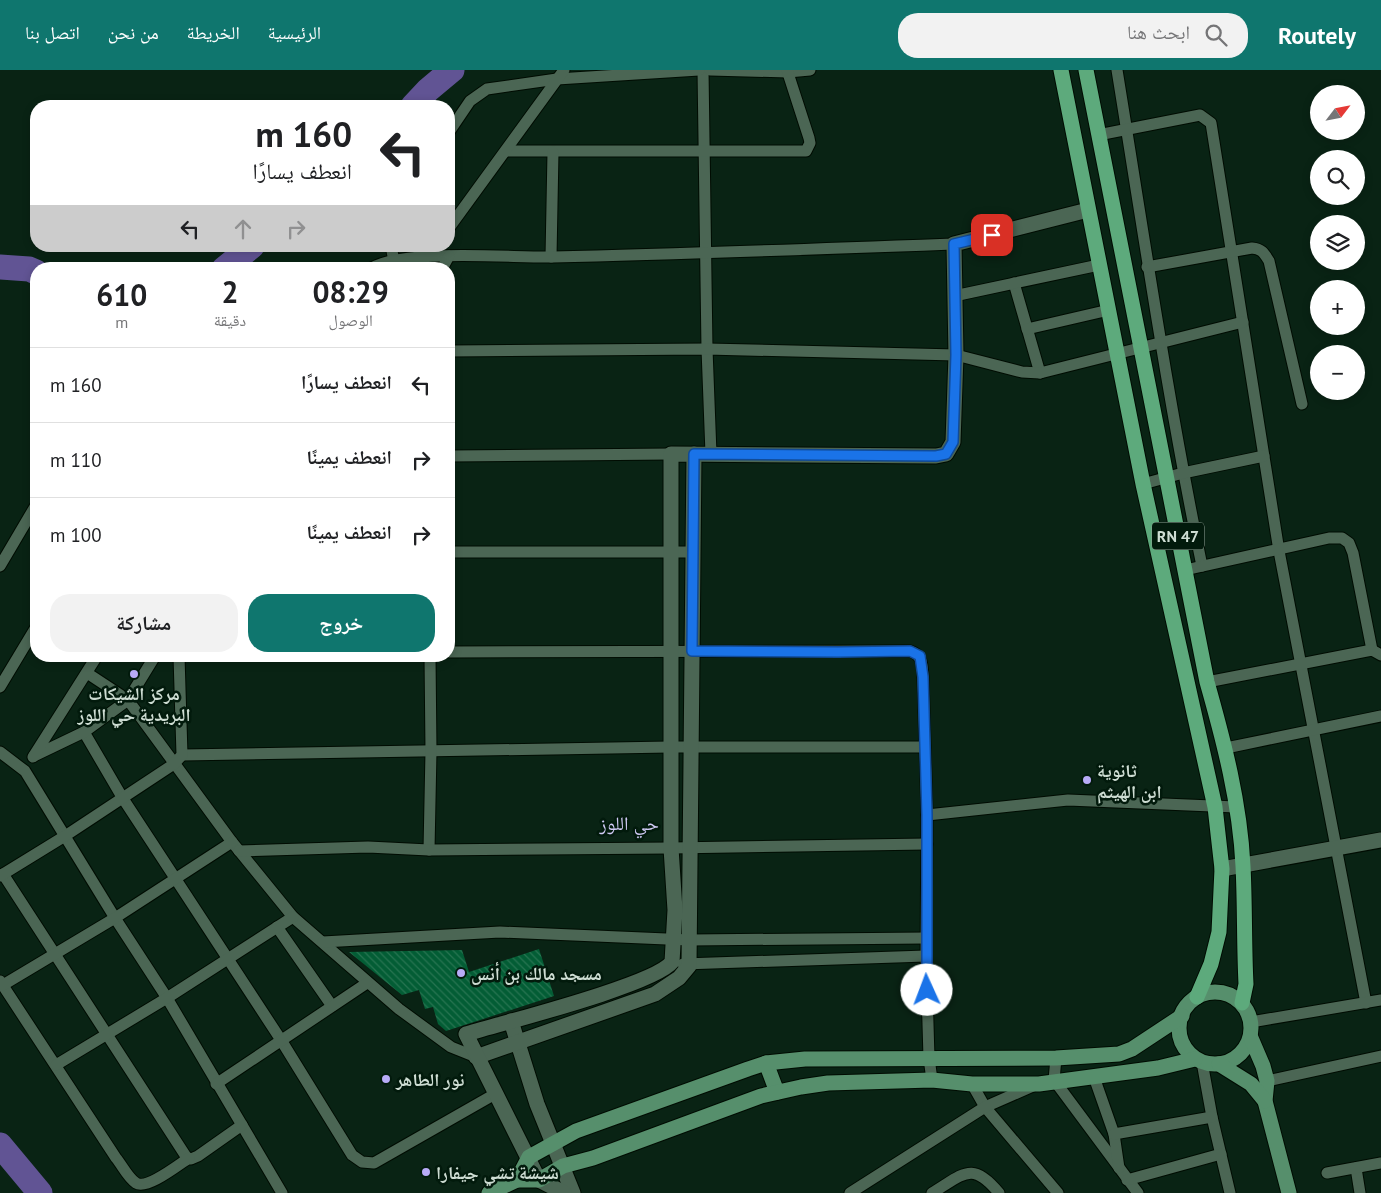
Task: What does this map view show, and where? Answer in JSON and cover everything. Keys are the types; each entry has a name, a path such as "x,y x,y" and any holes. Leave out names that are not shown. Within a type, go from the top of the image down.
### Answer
{"highway":[{"name":"RN 47","path":"1061,70 1143,484 1215,807 1222,869 1219,932 1211,964 1197,997"},
{"name":"RN 47","path":"1086,70 1206,682 1226,748 1236,806 1243,865 1246,984 1242,1003"}],"main road":[{"path":"1198,1060 1182,1043 1180,1033 1182,1016 1190,1002 1197,997 1208,992 1220,992 1232,996 1242,1003 1251,1022 1250,1038 1246,1048 1239,1056 1219,1064"},
{"path":"517,1180 529,1157 576,1131 766,1063 805,1059 1056,1058 1119,1054 1141,1044 1182,1016"},
{"path":"1250,1038 1263,1066 1267,1082 1265,1102 1289,1193"},
{"path":"489,1193 517,1180 539,1180 563,1166 593,1158 762,1096 828,1083 932,1080 972,1084 1039,1084 1054,1080 1094,1077 1158,1068 1198,1060 1219,1064 1250,1084 1265,1102"},
{"path":"766,1063 777,1092"}],"street":[{"path":"455,123 470,101 487,89 560,74 701,70 711,454"},
{"path":"710,70 810,70"},
{"path":"1116,70 1147,267 1183,473 1202,566"},
{"path":"506,151 806,151 810,143 809,138 788,71"},
{"path":"455,220 560,74"},
{"path":"1098,135 1127,131 1200,115 1211,123 1279,551 1302,662 1366,1003"},
{"path":"551,257 553,152"},
{"path":"404,262 426,256 551,257 954,244 1088,210"},
{"path":"455,456 711,454 941,456 949,451 953,442 956,355 954,244"},
{"path":"1147,267 1259,248 1269,261 1302,404"},
{"path":"426,256 429,252"},
{"path":"446,262 449,256"},
{"path":"954,296 1099,265"},
{"path":"1014,283 1040,373"},
{"path":"1027,330 1109,310"},
{"path":"455,351 707,349 956,355 1022,372 1040,373 1243,322"},
{"path":"87,673 128,700 232,842 293,917 367,983 450,1047 476,1057 655,994 679,978 689,966 690,940 670,848 671,454"},
{"path":"450,1047 466,1034 615,990 658,973 672,962 674,939 683,910 690,848 694,454"},
{"path":"1143,484 1183,473 1264,456"},
{"path":"0,566 30,515"},
{"path":"1185,570 1337,537 1342,538 1349,543 1353,553 1377,653 1302,662 1206,682"},
{"path":"455,552 693,552"},
{"path":"0,687 30,637"},
{"path":"455,652 916,652 920,656 922,667 927,815 926,956 932,1080"},
{"path":"25,771 93,662"},
{"path":"34,756 84,732 128,700 151,662"},
{"path":"179,662 182,755 174,764 65,836 1,875 189,1158"},
{"path":"429,850 430,662"},
{"path":"1226,748 1381,716"},
{"path":"84,732 122,797 281,1040 352,1155 362,1162 374,1163 495,1094"},
{"path":"182,755 670,747 924,747"},
{"path":"0,752 25,771 115,918 167,998 282,1193"},
{"path":"927,815 1068,800 1215,807 1236,806"},
{"path":"1222,869 1381,840"},
{"path":"232,842 115,918 1,983 116,1158 134,1182 141,1185 149,1183 189,1158 198,1156 242,1126"},
{"path":"240,851 368,847 429,850 927,844"},
{"path":"56,1065 106,1033 167,998 293,917"},
{"path":"277,928 332,1006"},
{"path":"323,942 500,932 690,940 926,938"},
{"path":"862,939 864,959"},
{"path":"672,962 689,966 926,956"},
{"path":"216,1084 367,983"},
{"path":"1251,1022 1381,1000"},
{"path":"511,1021 537,1104 573,1193"},
{"path":"466,1034 539,1180 564,1193"},
{"path":"1267,1082 1381,1056"},
{"path":"1056,1058 1054,1080 1119,1170 1138,1193"},
{"path":"1198,1060 1230,1193"},
{"path":"1094,1077 1114,1134 1119,1170"},
{"path":"972,1084 985,1107 1058,1193"},
{"path":"850,1193 985,1107 1039,1084"},
{"path":"1114,1134 1212,1118"},
{"path":"1127,1180 1221,1154"},
{"path":"1327,1173 1381,1163"},
{"path":"1356,1168 1360,1193"},
{"path":"932,1193 971,1172 980,1173 987,1178 999,1193"}],"building":[{"name":"مسجد مالك بن أنس","path":"539,949 554,996 446,1031 438,1024 433,1007 425,1009 419,990 402,995 349,952 462,950 469,972"}],"waterway":[{"path":"419,100 452,70"},
{"path":"233,262 245,252"},
{"path":"0,267 30,269"},
{"path":"0,1145 40,1193"}],"place":[{"name":"مركز الشيكات البريدية حي اللوز","path":"134,674"},
{"name":"ثانوية ابن الهيثم","path":"1087,780"},
{"name":"مسجد مالك بن أنس","path":"461,973"},
{"name":"نور الطاهر","path":"386,1079"},
{"name":"شيشة تشي جيفارا","path":"426,1172"}],"district":[{"name":"حي اللوز","path":"629,823"}],"route":[{"path":"927,990 927,815 923,677 920,656 916,652 910,651 692,651 694,454 936,456 946,454 953,442 956,355 954,244 992,235"}]}
